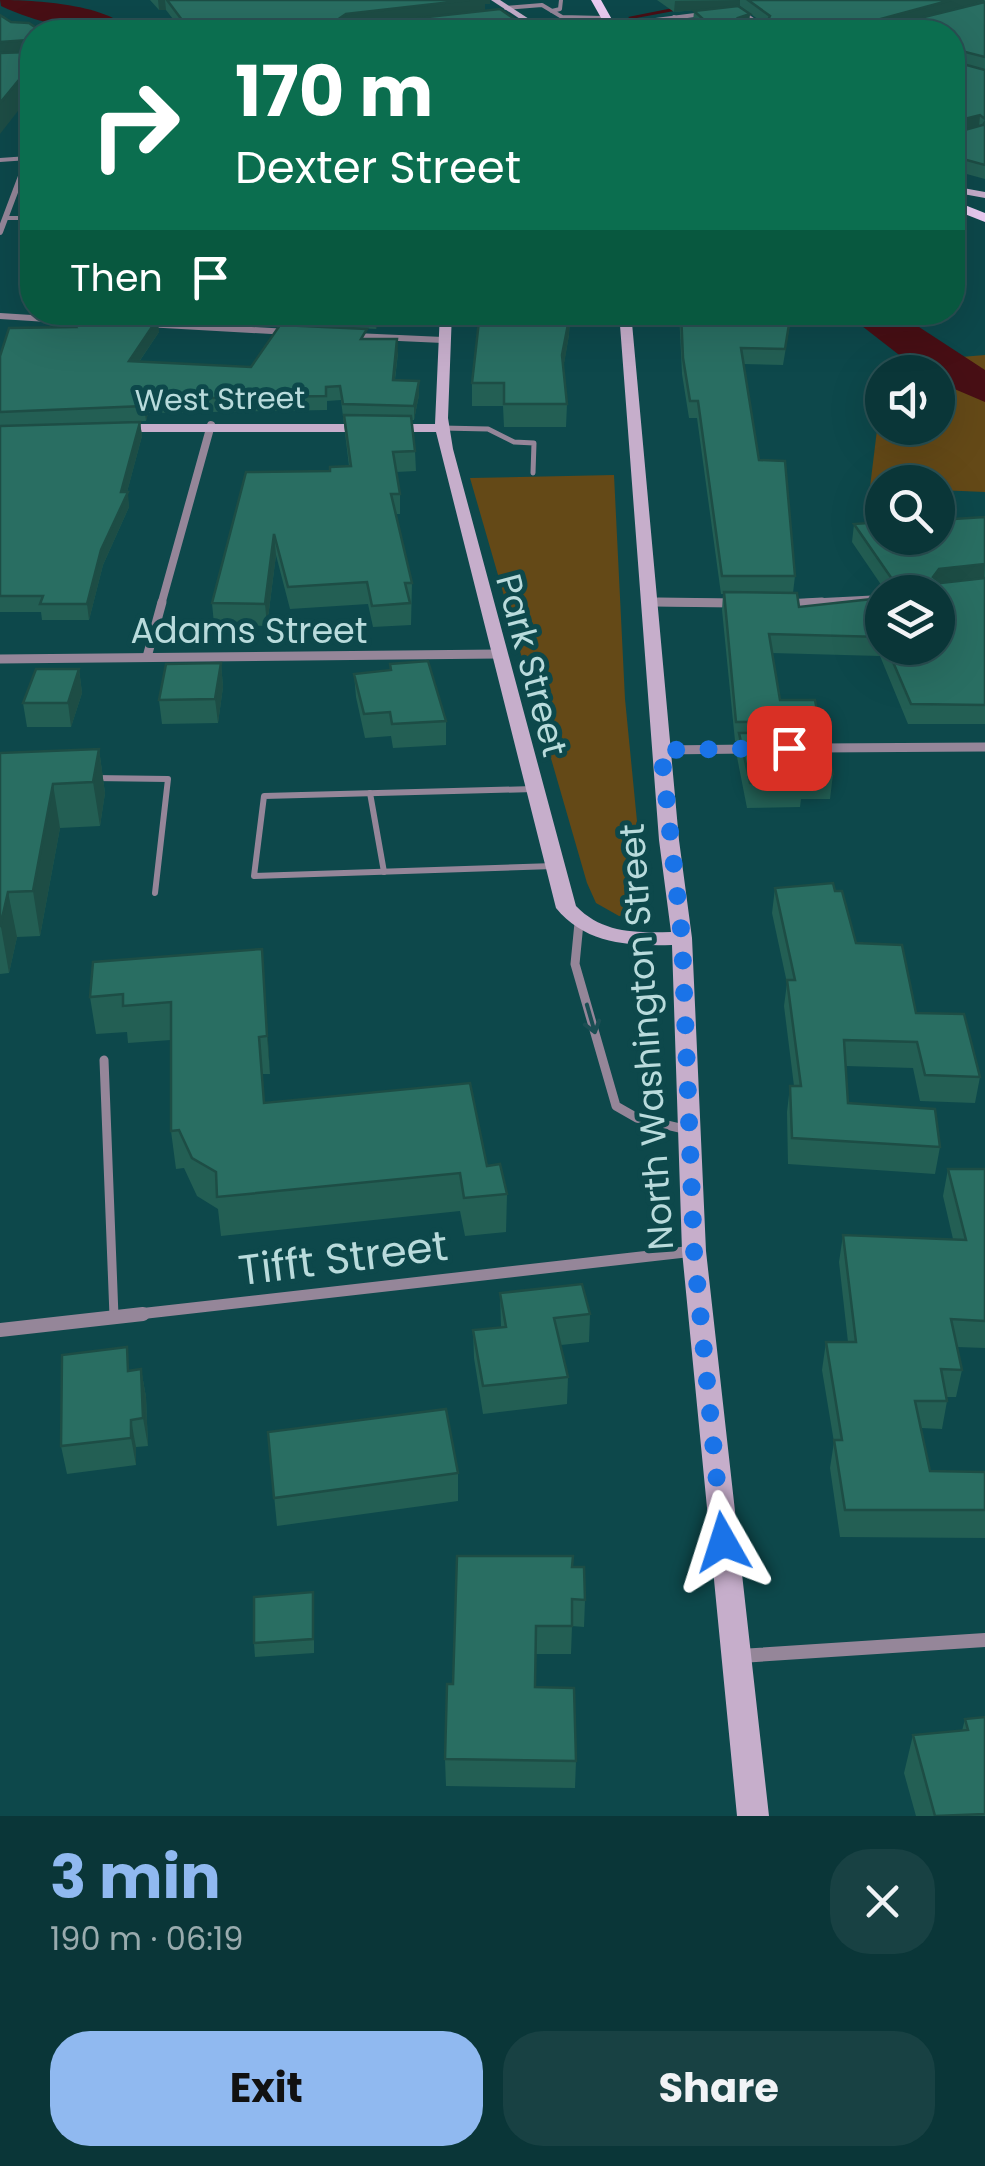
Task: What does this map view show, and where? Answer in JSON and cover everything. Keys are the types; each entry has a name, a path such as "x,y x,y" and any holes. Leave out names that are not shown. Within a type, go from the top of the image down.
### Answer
{"main road":[{"path":"495,0 526,20"},
{"name":"Park Street","path":"445,325 442,428 554,866 566,908 578,924"},
{"name":"North Washington Street","path":"626,325 661,750 682,938 694,1251 753,1816"},
{"name":"West Street","path":"92,429 210,425 442,428"},
{"path":"578,924 622,937 682,938"}],"street":[{"path":"497,14 510,10"},
{"path":"0,231 20,182"},
{"path":"150,325 306,333"},
{"path":"345,335 443,340"},
{"path":"147,657 210,425"},
{"path":"776,604 865,600"},
{"path":"650,602 740,603"},
{"name":"Adams Street","path":"0,659 498,654"},
{"path":"807,748 985,747"},
{"path":"661,750 771,749"},
{"name":"Tifft Street","path":"0,1330 694,1251"},
{"path":"734,1656 985,1640"}],"lane":[{"path":"552,11 560,9 561,0"},
{"path":"510,10 542,5 562,17 579,20"},
{"path":"738,12 754,20"},
{"path":"656,20 705,14"},
{"path":"675,18 716,16"},
{"path":"675,18 678,20"},
{"path":"0,198 13,198"},
{"path":"5,218 20,218"},
{"path":"442,428 488,429 514,442 534,443 533,473"},
{"path":"88,778 140,775 168,779 155,893"},
{"path":"534,788 264,796 254,876 554,866"},
{"path":"370,793 384,872"},
{"path":"578,924 575,964 616,1106 637,1118 688,1130"},
{"path":"104,1060 114,1317"}],"shaded area":[{"path":"985,355 985,492 955,491 955,465 873,465 875,445 955,445 955,358"},
{"path":"614,475 625,699 646,913 619,916 596,903 587,883 470,478"}],"building":[{"path":"167,0 469,0 346,14 342,20 182,20"},
{"path":"748,0 951,0 881,20 768,20 770,16"},
{"path":"985,2 985,57 965,52 965,20 912,20"},
{"path":"738,6 750,14 702,20 694,11"},
{"path":"500,9 516,20 401,20"},
{"path":"0,15 20,22 20,41 0,42"},
{"path":"20,52 20,79 0,103 0,53"},
{"path":"965,65 985,70 985,119 980,115 965,119"},
{"path":"985,122 985,165 965,160 965,130"},
{"path":"153,325 129,361 251,367 280,325 367,329 361,339 397,339 393,380 419,381 414,406 343,404 340,386 326,387 326,396 146,399 144,406 0,412 0,356 9,328"},
{"path":"479,325 568,325 562,355 567,404 504,404 504,383 472,383"},
{"path":"682,325 789,325 785,349 741,348 759,460 785,461 795,576 722,576 698,401 690,401"},
{"path":"344,415 411,416 415,451 393,452 400,494 391,494 412,583 405,583 410,603 372,606 367,582 288,587 274,534 265,604 212,603 246,472 330,471 330,467 351,466"},
{"path":"140,422 121,492 128,492 101,550 87,604 40,604 43,596 0,596 0,426"},
{"path":"985,517 985,564 939,569 934,575 889,575 875,555 955,555 955,519"},
{"path":"865,523 865,540 854,524"},
{"path":"985,578 985,705 911,704 894,665 955,665 955,581"},
{"path":"724,592 797,593 799,607 865,600 865,637 769,634 780,700 815,700 819,721 736,722"},
{"path":"428,661 446,721 392,724 390,712 364,714 354,674 391,670 390,664"},
{"path":"221,663 215,699 159,700 166,664"},
{"path":"36,669 79,669 68,703 23,703"},
{"path":"823,732 833,774 801,774 802,783 750,783 739,733"},
{"path":"99,749 93,782 53,784 33,891 8,892 0,927 0,753"},
{"path":"833,883 835,891 842,891 856,943 902,945 916,1013 964,1014 980,1077 925,1075 917,1042 844,1040 848,1103 935,1109 940,1147 792,1138 790,1086 801,1086 787,980 795,980 775,888"},
{"path":"262,949 267,1036 259,1037 264,1103 470,1083 487,1166 500,1164 507,1194 464,1198 460,1173 217,1197 216,1172 192,1158 179,1130 171,1131 171,1002 123,1006 123,994 90,997 93,962"},
{"path":"948,1169 985,1169 985,1321 951,1319 962,1370 941,1369 947,1401 915,1401 930,1471 985,1472 985,1510 845,1510 834,1440 842,1440 826,1342 856,1342 843,1235 966,1240"},
{"path":"582,1284 590,1314 554,1318 568,1377 483,1386 473,1330 506,1327 500,1293"},
{"path":"127,1347 128,1371 141,1369 143,1418 131,1420 131,1438 61,1446 62,1355"},
{"path":"446,1409 458,1473 274,1498 268,1432"},
{"path":"457,1556 573,1556 572,1567 584,1567 585,1600 572,1599 572,1626 536,1626 535,1687 574,1688 576,1761 445,1759 447,1684 453,1684"},
{"path":"313,1592 313,1639 254,1643 254,1597"},
{"path":"985,1717 985,1814 935,1816 913,1735 968,1730 965,1719"}],"waterway":[{"path":"11,0 38,10 92,20"},
{"path":"631,17 688,7"},
{"path":"884,325 943,367 985,388"}],"route":[{"path":"723,1542 694,1251 682,938 661,750 789,748"}]}
